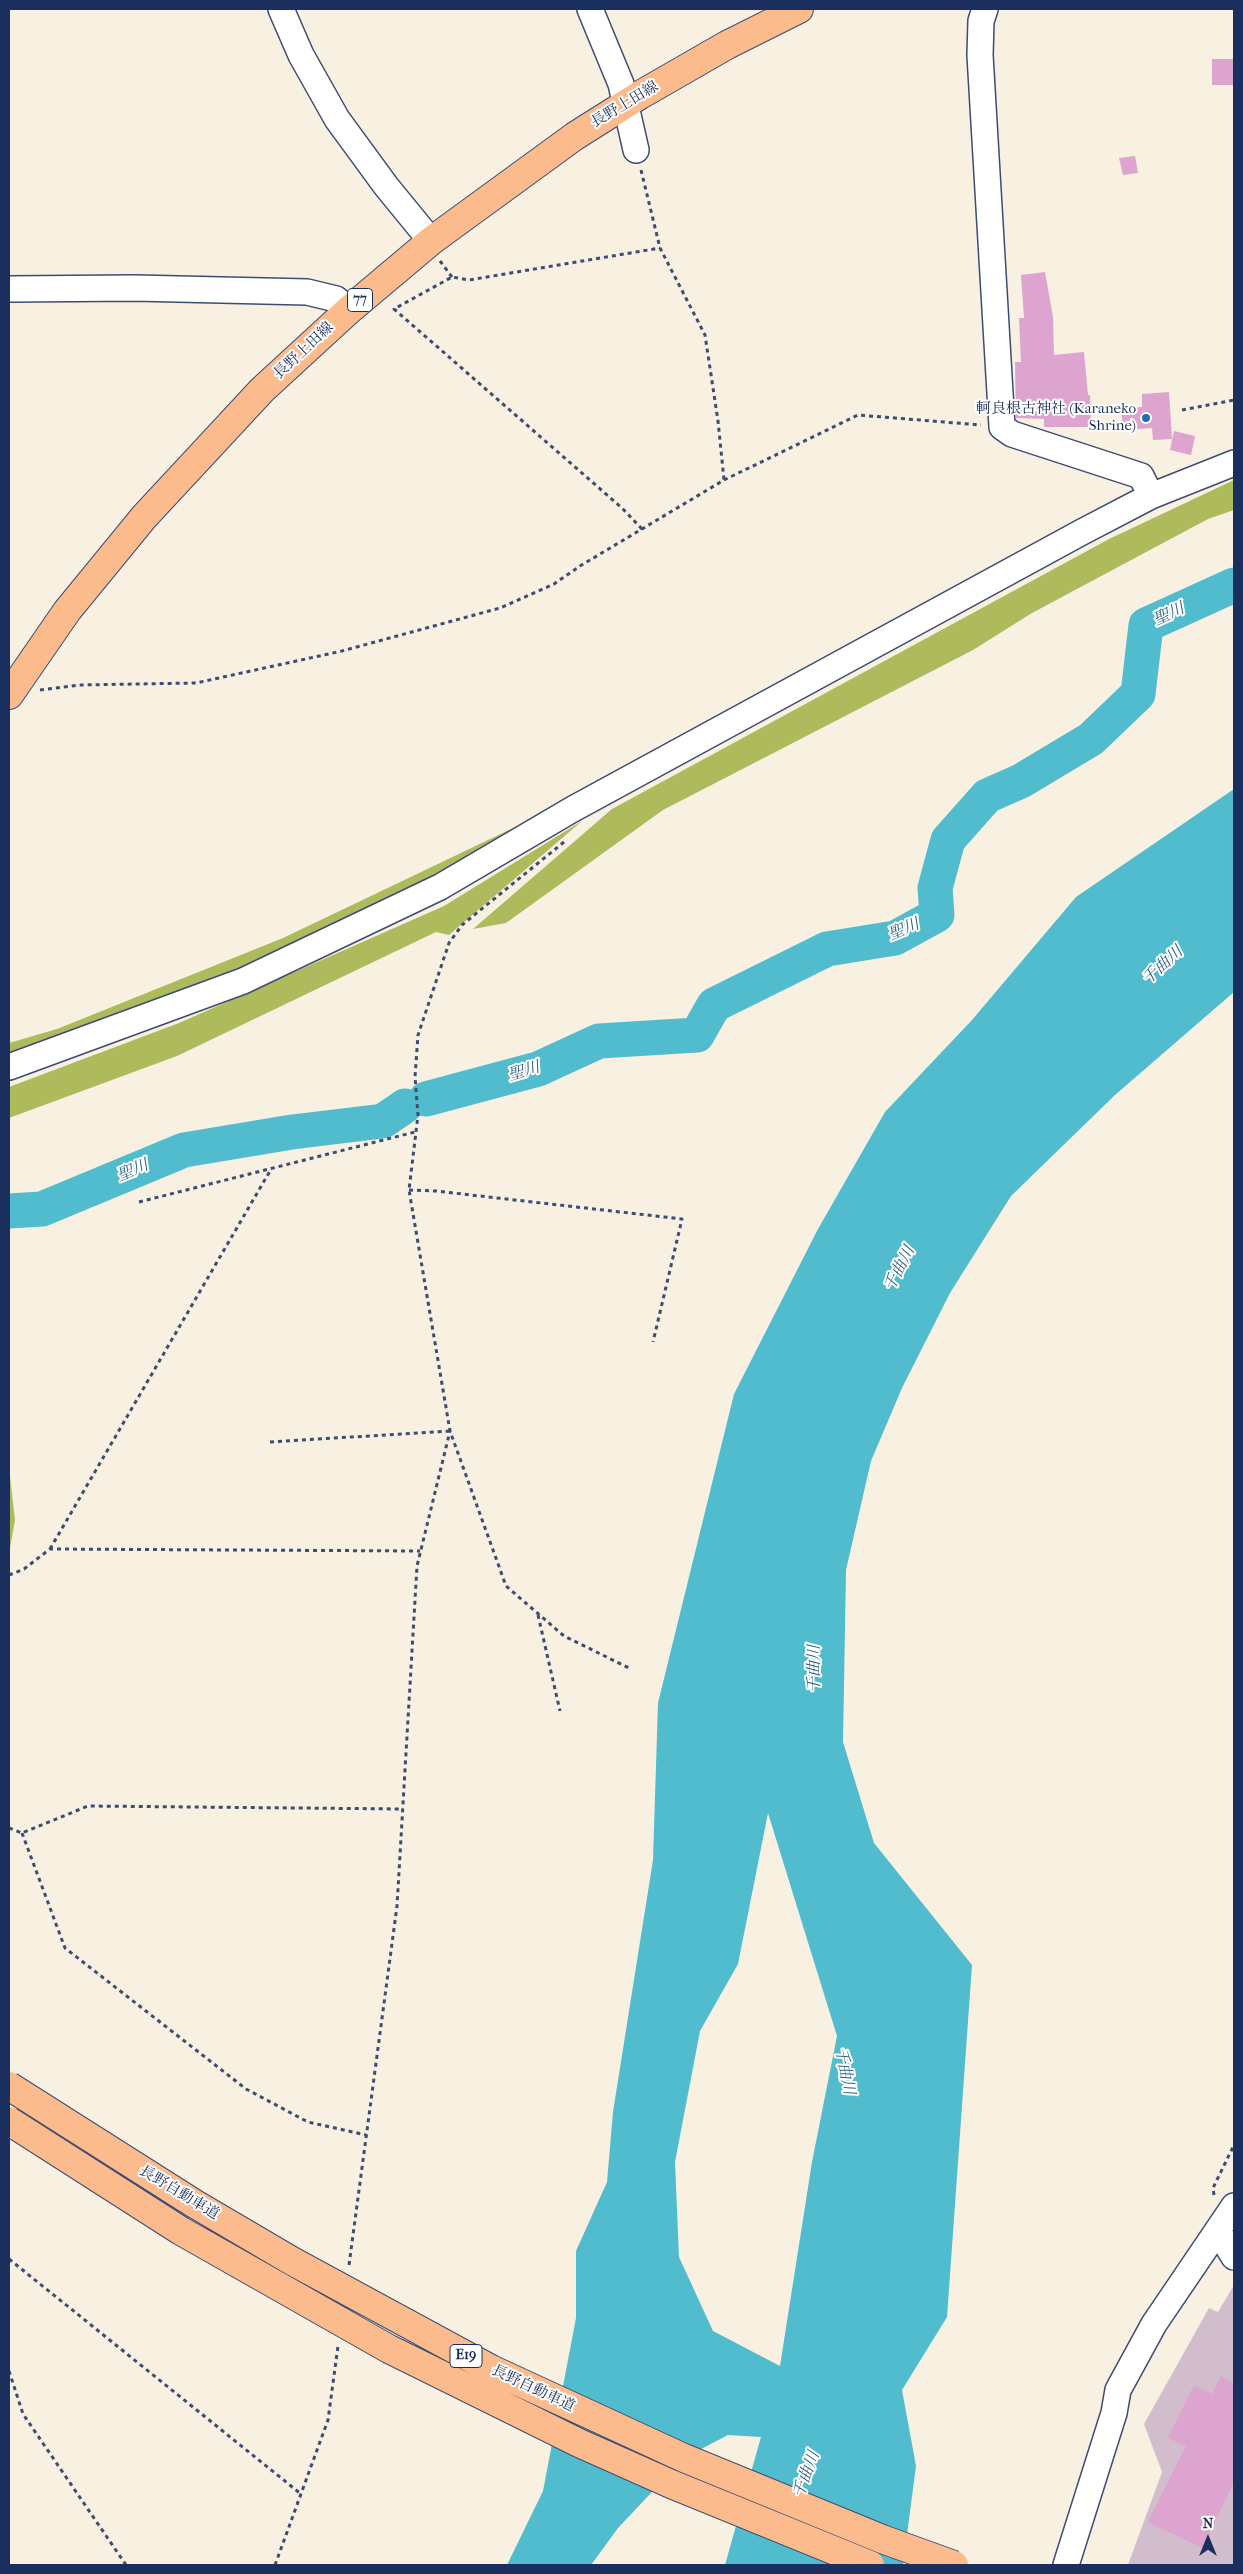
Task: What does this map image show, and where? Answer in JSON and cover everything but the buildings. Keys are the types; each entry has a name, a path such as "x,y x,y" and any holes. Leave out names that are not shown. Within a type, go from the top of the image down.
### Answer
{"main road":[{"name":"長野上田線","path":"11,686 67,611 144,517 262,390 349,310 431,241 575,136 727,45 800,9"},
{"name":"長野自動車道","path":"9,2086 144,2172 276,2252 491,2369 693,2462 882,2539 954,2565"},
{"name":"長野自動車道","path":"9,2121 181,2231 397,2353 579,2443 671,2484 870,2565"}],"street":[{"path":"282,9 301,55 337,119 386,186 431,241"},
{"path":"590,9 621,84 636,150"},
{"path":"985,9 981,21 980,55 1002,427 1012,434 1141,476 1151,496"},
{"path":"9,290 135,288 307,292 336,299 349,310"},
{"path":"9,1067 243,981 440,887 573,809 1151,496 1234,463"},
{"path":"1066,2565 1114,2413 1118,2390 1154,2324 1218,2231 1224,2201"},
{"path":"1218,2231 1234,2257"}],"path":[{"path":"636,150 660,248 704,336 718,421 724,480"},
{"path":"642,529 614,501 394,309 452,277 469,280 660,248"},
{"path":"1182,410 1234,400"},
{"path":"11,686 34,691 79,685 196,684 342,651 500,608 554,584 580,566 724,480 858,415 926,419 1002,427"},
{"path":"569,838 462,925 450,943 418,1035 415,1077 418,1115 409,1190 450,1431 506,1586 564,1636 629,1668"},
{"path":"139,1202 270,1171 416,1132"},
{"path":"9,1575 24,1569 50,1549 270,1171"},
{"path":"409,1190 436,1191 682,1219 653,1342"},
{"path":"270,1442 450,1431"},
{"path":"348,2272 397,1906 420,1551 450,1431"},
{"path":"50,1549 420,1551"},
{"path":"538,1614 560,1711"},
{"path":"9,1828 22,1833 88,1806 403,1809"},
{"path":"22,1833 65,1948 246,2089 308,2122 366,2135"},
{"path":"1224,2201 1213,2188 1234,2145"},
{"path":"9,2259 301,2494"},
{"path":"276,2565 328,2420 339,2341"},
{"path":"9,2371 23,2414 126,2565"}],"shaded area":[{"path":"1234,2285 1234,2565 1128,2565 1162,2472 1144,2424 1209,2308 1218,2312"}],"green space":[{"path":"1234,480 1234,510 1208,519 1032,613 973,650 663,810 506,923 473,929 612,809 1109,539"},
{"path":"534,818 448,877 278,957 9,1059 9,1043 57,1029 283,938"},
{"path":"582,821 449,935 436,932 177,1056 9,1118 9,1087 179,1023 444,906"},
{"path":"9,1467 15,1520 9,1554"}],"water":[{"name":"千曲川","path":"1234,789 1234,992 1115,1095 1011,1196 950,1293 902,1388 871,1461 846,1570 843,1742 874,1843 972,1965 947,2317 902,2390 916,2466 903,2565 725,2565 761,2437 728,2435 684,2458 618,2528 591,2565 507,2565 543,2491 576,2318 576,2251 607,2182 613,2112 653,1860 658,1703 734,1394 818,1229 885,1112 972,1020 1076,897","holes":["768,1813 837,2036 812,2162 780,2366 713,2331 679,2257 675,2162 700,2031 738,1964"]}],"waterway":[{"name":"聖川","path":"426,1099 538,1069 599,1041 697,1035 714,1005 827,949 895,938 937,915 935,888 948,840 987,796 1021,781 1091,739 1138,694 1146,625 1234,585"},
{"name":"聖川","path":"9,1211 42,1209 184,1150 292,1132 383,1121 405,1106"}],"place":[{"name":"軻良根古神社 (Karaneko Shrine)","path":"1146,418"}]}
